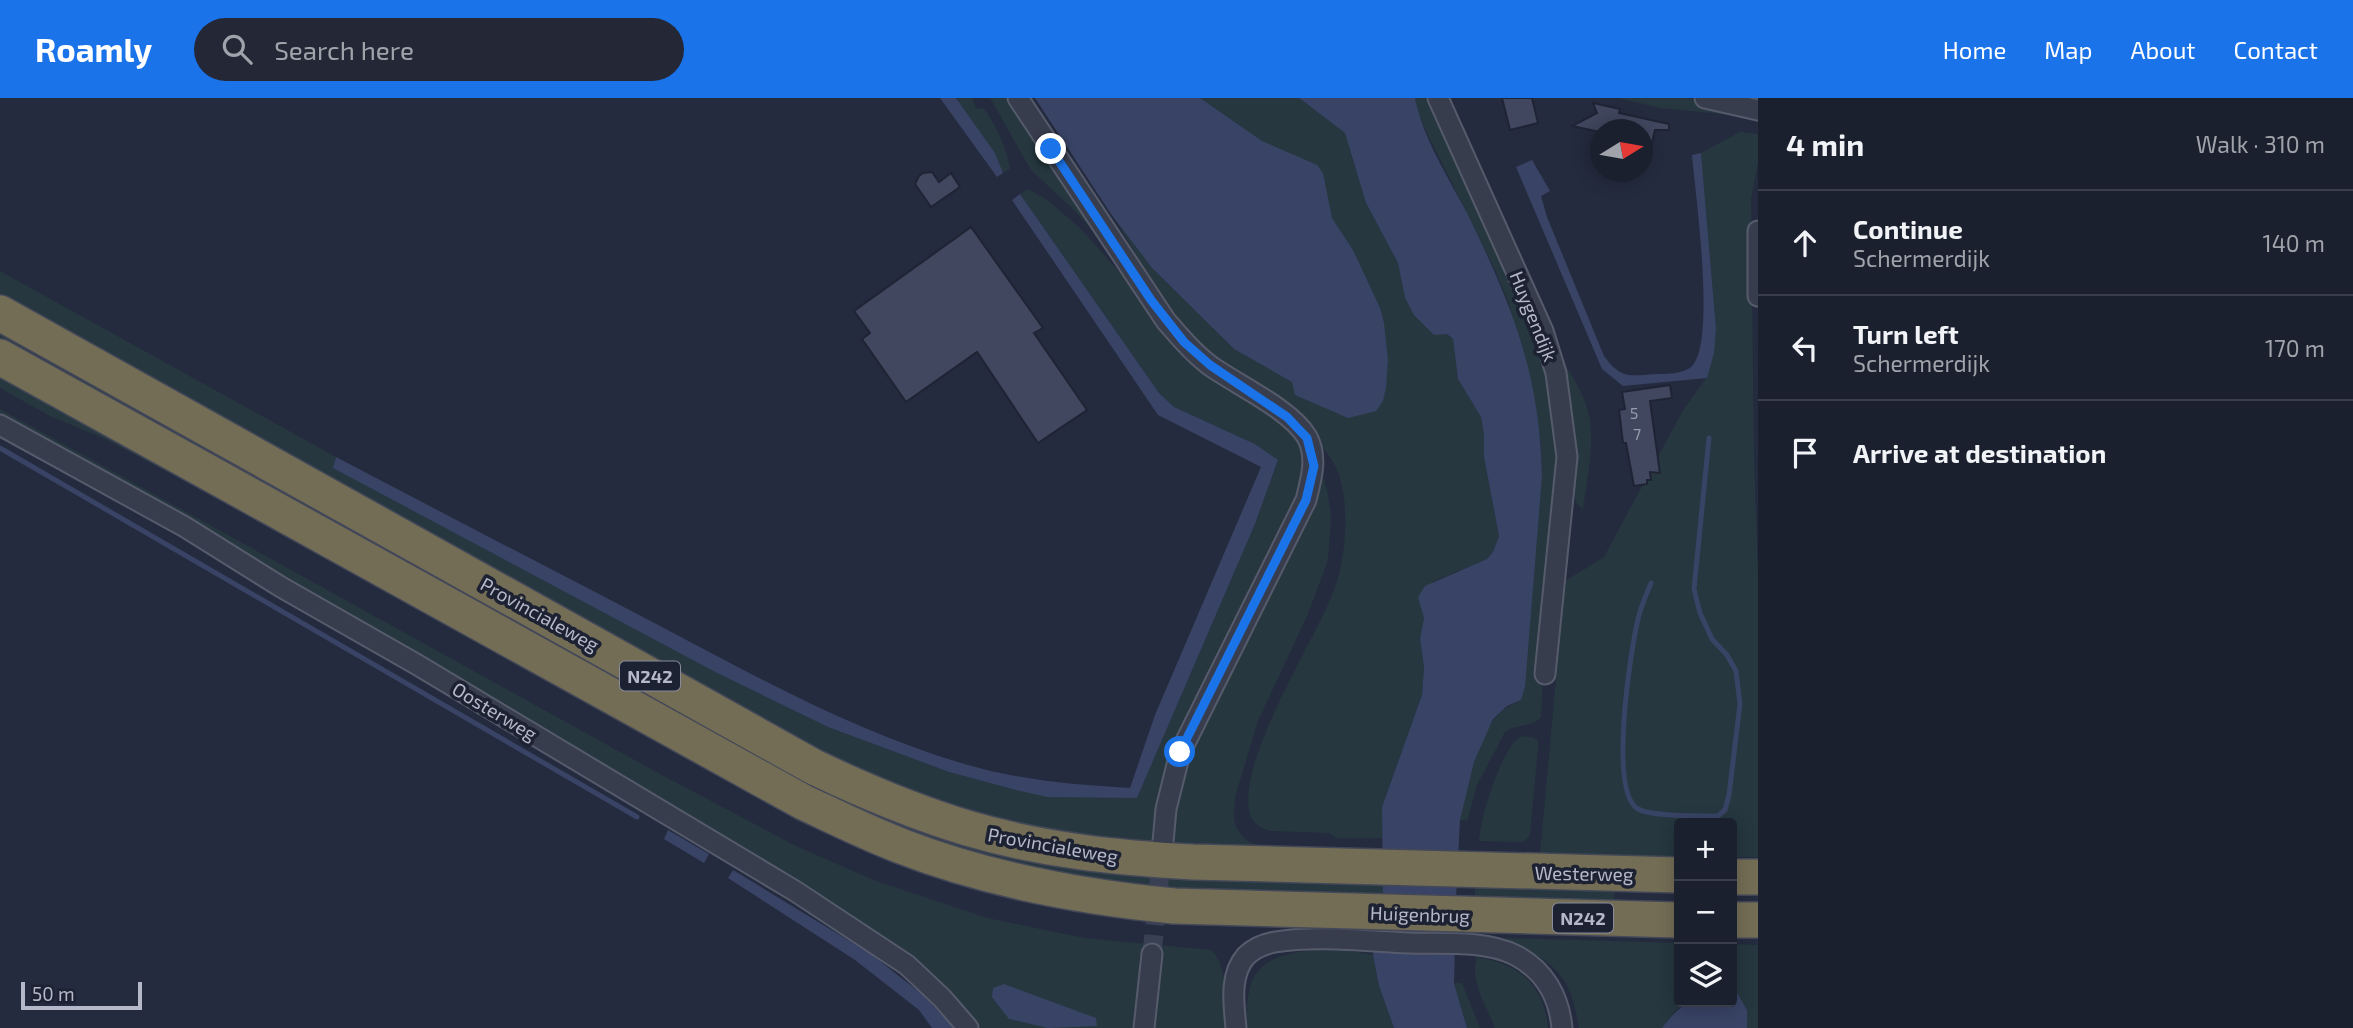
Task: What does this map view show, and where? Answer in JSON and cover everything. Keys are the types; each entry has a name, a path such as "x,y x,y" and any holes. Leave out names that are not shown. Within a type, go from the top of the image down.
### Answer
{"highway":[{"name":"Provincialeweg","path":"0,313 814,768 880,797 968,829 1018,841 1125,858 1489,871"},
{"name":"Provincialeweg","path":"0,357 710,752 865,832 929,856 1007,879 1086,895 1352,926"},
{"name":"Westerweg","path":"1489,871 1674,875"},
{"path":"1737,877 1758,877"},
{"name":"Huigenbrug","path":"1352,926 1487,916 1674,920"},
{"path":"1737,920 1758,920"}],"street":[{"path":"1018,98 1166,321 1184,342 1210,365 1287,417 1307,438 1314,466 1306,500 1180,752 1167,809 1163,842"},
{"name":"Huygendijk","path":"1438,98 1543,331 1556,373 1567,457 1545,674"},
{"path":"1705,98 1758,110"},
{"path":"1758,231 1758,296"},
{"name":"Oosterweg","path":"0,425 185,527 281,587 428,671 795,891 907,965 943,998 968,1028"},
{"path":"1236,1028 1235,980 1242,961 1253,950 1279,941 1352,926"},
{"name":"Huigenbrug","path":"1352,926 1506,951 1538,971 1545,979 1558,1004 1562,1028"},
{"path":"1144,1028 1152,954"}],"shaded area":[{"path":"956,98 972,98 976,109 984,108 1000,137 1010,169 1003,173 995,153"},
{"path":"990,98 1014,98 1128,269 1073,209 1031,170"},
{"path":"1128,98 1299,98 1345,133 1366,203 1398,263 1405,298 1453,339 1458,379 1481,417 1484,457 1499,536 1487,559 1434,581 1419,597 1424,618 1420,640 1424,667 1422,695 1382,807 1382,838 1336,838 1329,833 1271,831 1257,824 1250,815 1249,789 1265,734 1330,600 1338,576 1345,533 1343,493 1333,461 1314,438 1215,359 1179,323 1115,219 1152,268 1234,349 1292,381"},
{"path":"1415,98 1426,98 1542,346 1562,458 1545,637 1541,717 1505,732 1477,785 1467,821 1460,820 1468,781 1482,740 1497,716 1521,700 1542,476 1541,442 1509,304 1417,112"},
{"path":"1618,98 1688,98 1753,117 1660,108"},
{"path":"1740,132 1758,134 1758,162 1751,199 1758,574 1758,857 1737,857 1737,818 1674,818 1674,856 1540,854 1565,581 1604,557 1682,412 1707,377 1716,328 1701,153"},
{"path":"1028,189 1046,199 1081,229 1131,285 1278,417 1320,464 1331,517 1328,560 1308,614 1258,721 1235,797 1234,819 1242,836 1261,846 1330,848 1360,853 1134,844 1048,833 873,785 0,301 0,271 336,457 334,468 717,673 828,727 949,772 1016,790 1137,798 1255,524 1278,461 1255,444 1174,407 1159,393 1020,194"},
{"path":"0,321 921,821 1383,880 1383,900 1123,891 899,835 0,348"},
{"path":"1560,356 1584,399 1591,426 1590,462 1583,509 1577,504 1573,491"},
{"path":"0,369 278,530 103,438 50,416 0,388"},
{"path":"0,409 660,774 796,846 876,881 987,918 1085,938 1211,950 1223,975 1230,1028 1149,1028 1161,960 1160,957 1146,952 1139,957 1140,968 1144,969 1137,1028 978,1028 950,995 0,417"},
{"path":"1522,736 1538,741 1530,834 1522,842 1479,841 1493,783 1507,753"},
{"path":"1475,882 1615,884 1614,910 1475,904"},
{"path":"1504,938 1674,943 1674,1007 1681,1007 1662,1028 1579,1028 1564,981 1547,962"},
{"path":"1737,944 1758,945 1758,1028 1747,1028 1747,1010 1737,994"},
{"path":"1312,950 1347,950 1373,955 1379,986 1394,1028 1246,1028 1249,994 1258,971 1277,958"},
{"path":"1477,957 1505,965 1527,979 1541,999 1548,1028 1495,1028 1477,984"},
{"path":"1454,983 1462,983 1480,1028 1467,1028"}],"water":[{"path":"940,98 956,98 995,153 1003,173 997,177"},
{"path":"1035,98 1200,98 1262,141 1317,165 1323,173 1332,218 1353,250 1380,308 1384,323 1388,360 1386,388 1383,401 1376,411 1348,418 1295,395 1292,382 1234,349 1152,268 1111,214"},
{"path":"1299,98 1415,98 1430,143 1498,280 1521,341 1536,405 1542,476 1525,687 1521,700 1507,706 1493,719 1474,762 1460,820 1454,983 1467,1028 1394,1028 1379,986 1373,955 1383,900 1382,807 1422,695 1424,667 1420,639 1424,618 1418,597 1425,586 1487,559 1499,536 1484,457 1481,417 1458,379 1453,339 1447,334 1434,335 1414,315 1405,298 1398,263 1366,203 1345,133"},
{"path":"1701,153 1716,328 1714,353 1707,378 1623,386 1602,369 1516,167 1532,160 1550,191 1541,196 1547,217 1604,356 1615,369 1626,374 1669,374 1691,367 1699,353 1703,330 1700,232 1692,155"},
{"path":"1020,194 1159,393 1174,407 1255,444 1278,460 1255,524 1137,798 1047,797 1016,790 949,772 828,727 717,673 333,468 336,457 760,679 883,736 968,765 1008,774 1068,783 1130,788 1155,715 1261,467 1158,415 1012,200"},
{"path":"668,830 709,854 704,863 664,839"},
{"path":"733,870 871,954 923,995 954,1028 932,1028 919,1010 855,960 728,878"},
{"path":"1004,984 1096,1018 1097,1026 1048,1028 1009,1019 992,997 993,988"},
{"path":"1737,993 1747,1010 1747,1028 1662,1028 1683,1007 1737,1007"}],"building":[{"path":"1502,98 1532,98 1538,123 1510,130"},
{"path":"1593,103 1646,119 1590,119 1590,130 1572,126 1597,113"},
{"path":"1653,120 1669,124 1669,130 1655,130 1653,138"},
{"path":"932,172 939,182 951,173 960,187 931,207 915,184 923,173"},
{"path":"971,227 1043,328 1034,333 1087,410 1038,443 977,352 906,402 862,339 870,333 854,311"},
{"path":"1670,385 1672,398 1650,401 1660,473 1650,472 1651,480 1647,480 1647,484 1634,486 1626,443 1623,443 1619,410 1625,409 1622,392"}],"waterway":[{"path":"1651,583 1638,619 1627,688 1623,749 1624,776 1629,797 1638,809 1645,812 1718,816 1725,810 1729,795 1740,704 1736,671 1727,655 1712,639 1700,613 1694,589 1709,438"},
{"path":"0,448 637,817"}],"tunnel":[{"path":"1152,954 1162,851"}],"route":[{"path":"1051,149 1166,321 1184,342 1210,365 1247,388 1299,428 1307,438 1314,466 1306,500 1180,752"}]}
